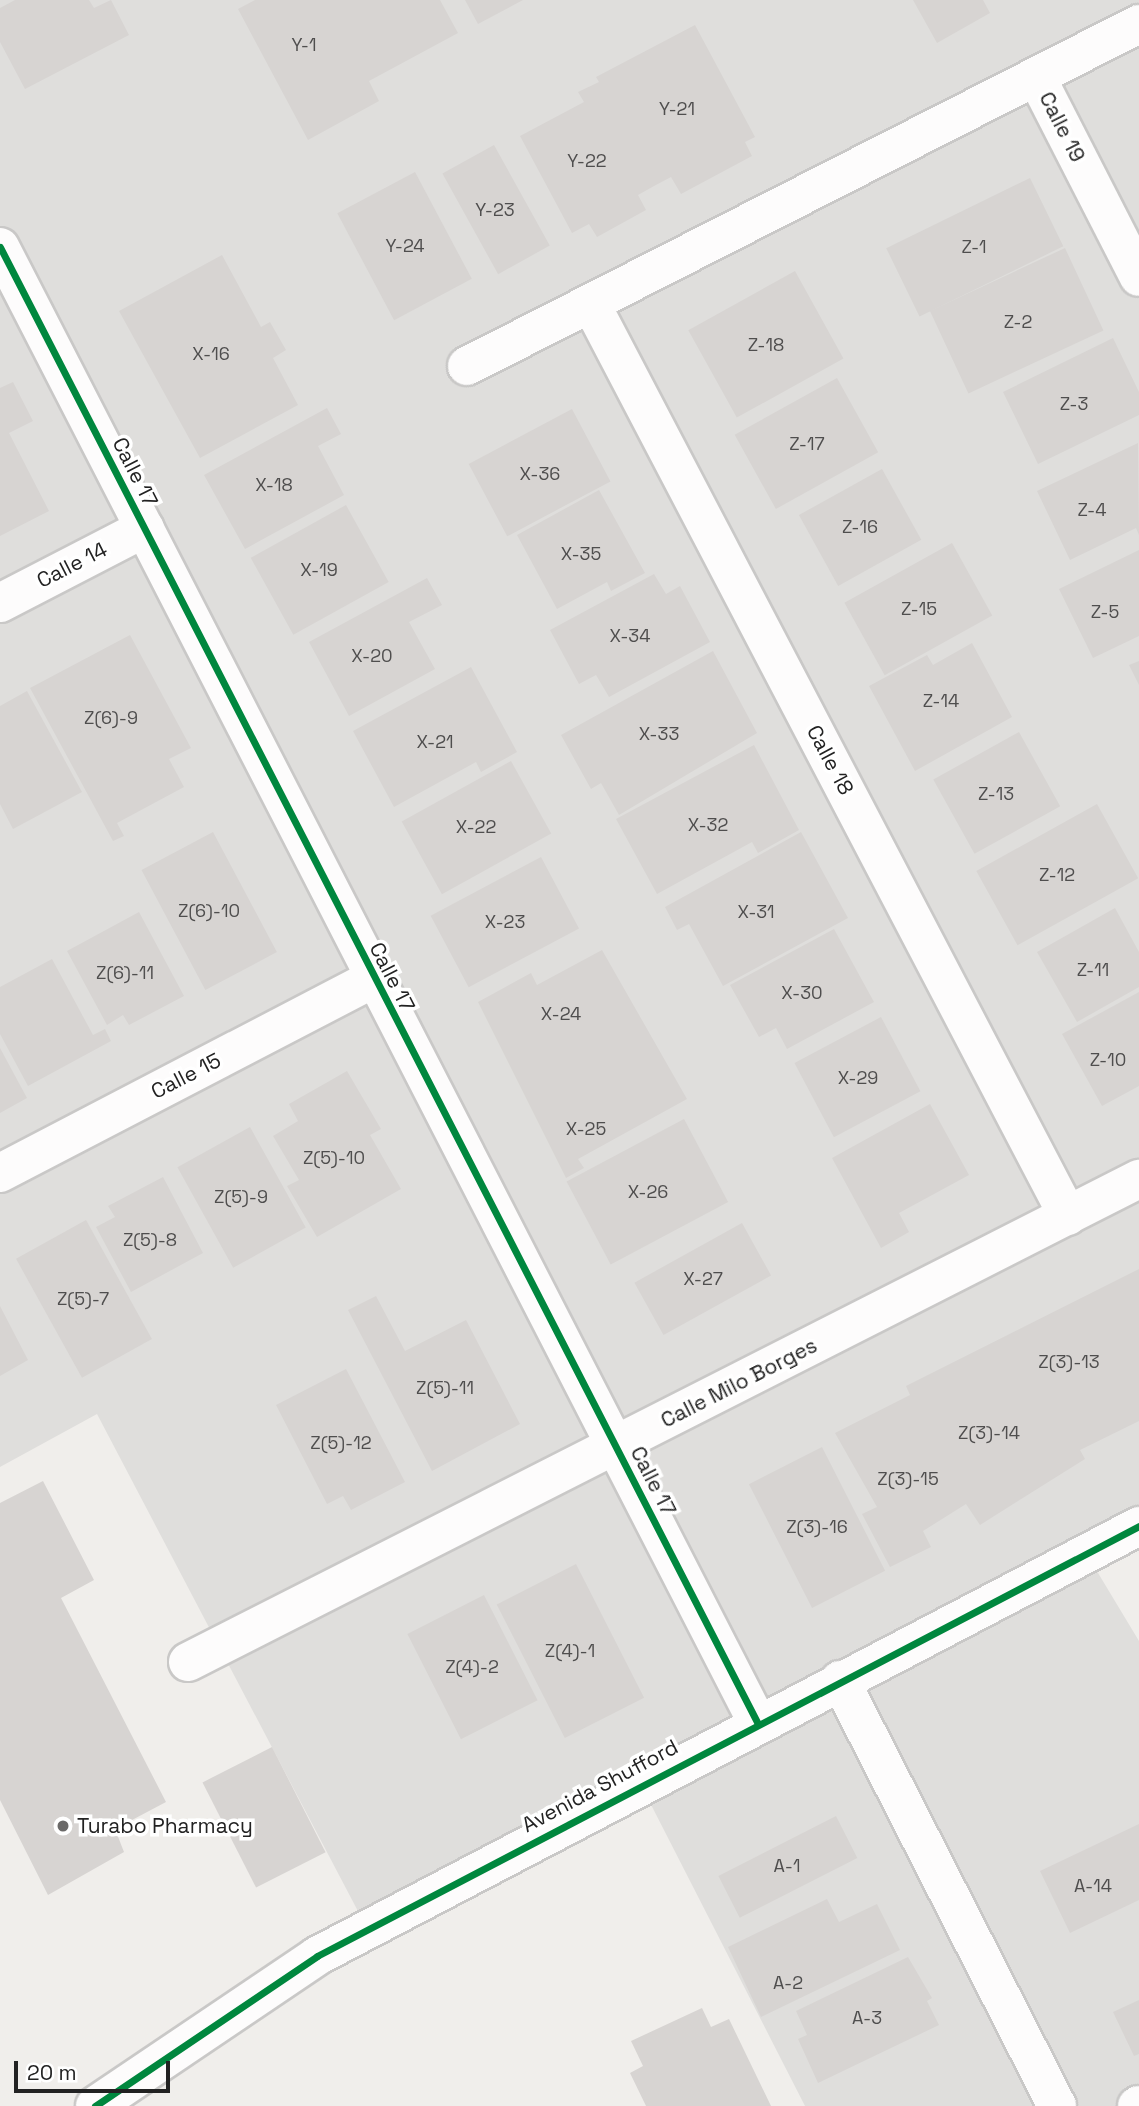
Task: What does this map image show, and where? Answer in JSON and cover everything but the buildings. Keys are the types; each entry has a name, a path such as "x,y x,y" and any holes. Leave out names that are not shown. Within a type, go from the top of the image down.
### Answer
{"street":[{"name":"Calle 19","path":"1139,24 1038,80 1139,276"},
{"path":"467,366 872,158 1038,80"},
{"name":"Calle 17","path":"0,247 373,979 757,1722"},
{"name":"Calle 18","path":"591,304 1068,1216"},
{"name":"Calle 14","path":"0,603 145,528"},
{"name":"Calle 15","path":"0,1173 373,979"},
{"name":"Calle Milo Borges","path":"188,1661 1139,1179"},
{"name":"Avenida Shufford","path":"95,2106 317,1956 757,1722 1139,1526"},
{"path":"840,1679 1057,2106"}],"shaded area":[{"path":"0,0 1139,0 1139,1532 1089,1558 1139,1641 1139,2106 805,2106 643,1789 371,1936 97,1414 0,1467"}],"cycle path":[{"path":"0,247 757,1722"},
{"path":"95,2106 317,1956 1139,1526"}],"place":[{"name":"Turabo Pharmacy","path":"63,1826"}]}
